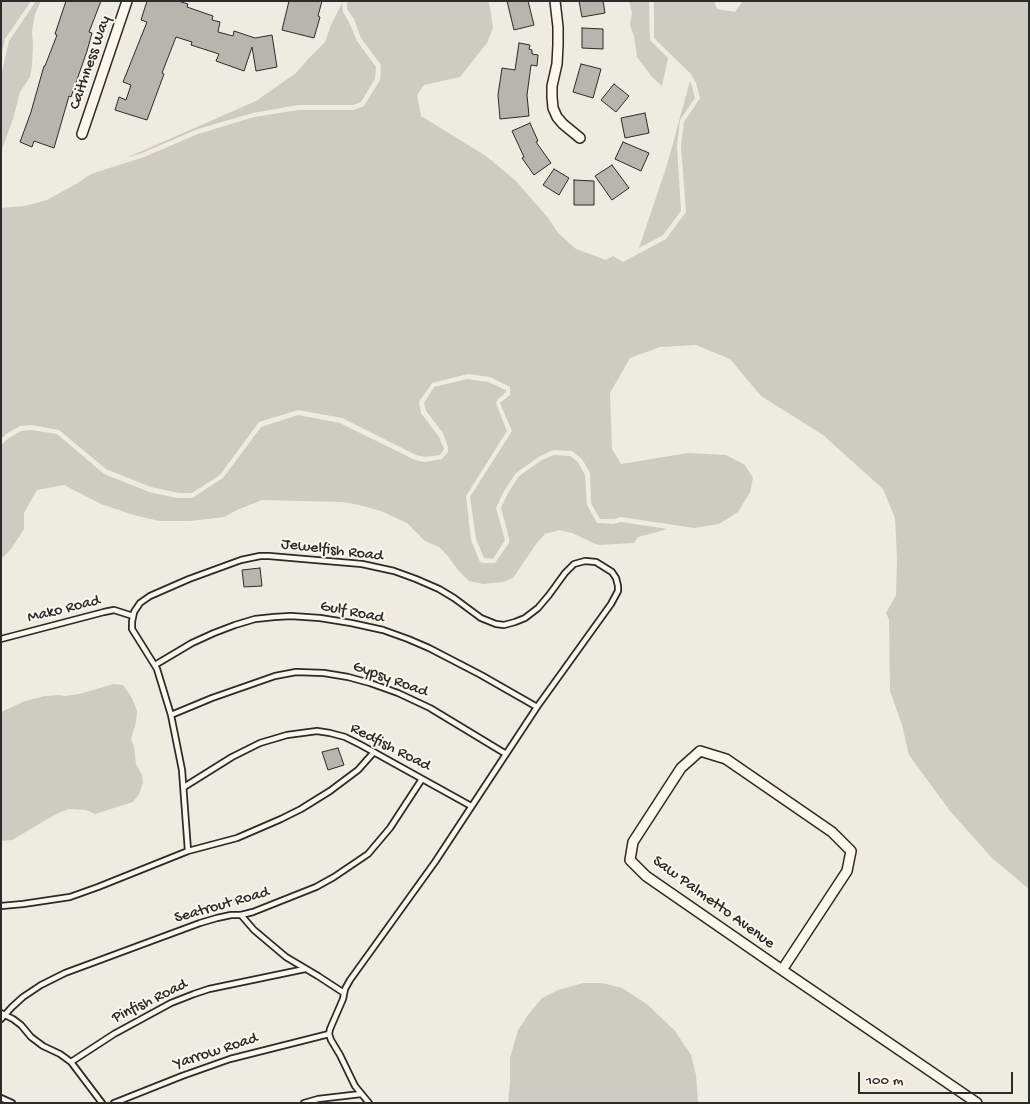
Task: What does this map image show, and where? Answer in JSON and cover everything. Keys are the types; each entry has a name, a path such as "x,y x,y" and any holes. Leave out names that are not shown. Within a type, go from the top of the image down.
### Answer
{"street":[{"name":"Caithness Way","path":"82,134 127,1"},
{"path":"554,1 558,27 558,45 557,64 552,86 553,108 563,124 580,138"},
{"name":"Saw Palmetto Avenue","path":"782,970 847,871 851,851 832,832 726,759 700,751 681,768 633,842 630,860 646,876 782,970 977,1103"}],"lane":[{"name":"Jewelfish Road","path":"133,616 140,603 150,596 241,560 260,556 362,564 394,571 416,578 439,589 481,618 504,625 525,618 538,608 565,572 574,564 585,561 596,562 612,572 616,578 618,591 611,604 537,708 436,862 350,980 329,1034"},
{"name":"Mako Road","path":"1,639 114,610 133,616"},
{"path":"133,616 132,629 155,666 162,682 171,715 182,770 188,850"},
{"name":"Gulf Road","path":"155,666 192,643 214,632 235,625 256,619 274,617 320,618 383,630 408,638 472,670 537,708"},
{"name":"Gypsy Road","path":"171,715 220,695 275,676 296,672 324,673 363,681 398,693 430,708 506,754"},
{"name":"Redfish Road","path":"184,787 260,743 287,735 317,731 344,737 472,806"},
{"path":"1,906 70,897 188,850 237,838 294,813 330,791 358,770 374,752"},
{"name":"Seatrout Road","path":"2,1016 23,997 65,973 200,923 231,915 241,915 286,900 334,878 368,854 390,828 422,779"},
{"path":"241,915 254,930 286,958 344,993"},
{"name":"Pinfish Road","path":"71,1062 114,1034 171,1003 209,989 305,969"},
{"path":"2,1016 13,1019 43,1046 71,1062 102,1103"},
{"path":"329,1034 330,1040 340,1055 355,1086 369,1103"},
{"name":"Yarrow Road","path":"114,1103 230,1059 329,1034"},
{"path":"304,1103 318,1099 361,1094"},
{"path":"1,1098 12,1103"}],"shaded area":[{"path":"1,1 31,1 5,39 1,57"},
{"path":"36,1 41,1 35,14 32,31 33,45 30,77 20,92 1,152 1,76 9,41"},
{"path":"342,1 343,12 357,41 376,67 375,79 361,102 353,105 298,105 253,113 198,129 126,158 256,101 296,73 325,42"},
{"path":"347,1 488,1 493,28 487,43 460,77 424,85 417,95 421,116 486,156 516,181 549,219 558,233 576,249 606,260 613,256 623,262 666,239 686,212 681,146 684,122 700,98 696,83 691,74 654,38 654,1 714,1 717,9 735,12 743,1 1029,1 1029,889 992,858 950,811 909,755 902,725 890,691 889,620 886,613 896,595 897,558 895,518 883,489 823,435 761,396 730,359 696,345 660,347 630,358 610,393 612,449 621,464 688,453 726,455 745,465 753,478 750,492 738,512 719,524 694,528 621,517 600,519 591,503 590,473 582,459 572,451 553,450 540,456 516,473 504,491 496,508 505,540 493,559 484,558 476,539 470,497 512,431 500,403 510,395 510,387 490,377 468,374 432,383 419,402 421,413 439,437 444,449 440,455 425,457 416,455 342,418 298,410 259,422 220,475 192,493 179,493 151,487 106,469 59,430 32,425 20,426 1,439 1,208 25,206 47,200 91,174 144,157 198,134 254,117 298,110 354,110 364,106 380,80 381,65 361,38 354,19 347,9"},
{"path":"629,1 649,1 650,40 668,58 662,86 652,77 637,57 634,36 630,25 632,13"},
{"path":"690,81 695,98 680,120 677,146 681,211 663,235 639,248 667,165"},
{"path":"467,379 488,382 506,390 496,403 507,431 466,496 471,540 480,562 495,563 509,543 501,508 519,476 542,460 554,455 570,456 578,462 585,475 587,505 597,523 613,524 621,522 668,529 638,537 634,543 598,545 572,533 559,530 545,534 513,578 503,582 483,584 469,581 439,547 425,541 407,523 381,511 359,505 343,502 262,500 224,517 190,521 159,521 101,504 64,485 37,490 24,513 24,529 11,549 1,559 1,445 21,431 31,430 57,434 104,474 149,492 177,498 192,498 223,478 261,427 298,415 340,423 415,460 425,462 442,459 448,452 448,447 443,433 426,411 424,403 434,387"},
{"path":"114,684 123,685 132,698 137,711 131,739 136,764 142,775 143,783 139,794 133,802 95,814 86,810 69,809 56,814 12,840 1,841 1,712 25,701 45,696 79,694"},
{"path":"583,983 602,983 622,988 648,1005 675,1031 691,1055 696,1075 698,1103 508,1103 510,1058 518,1030 542,998 558,990"}],"building":[{"path":"66,1 101,1 89,32 92,33 87,51 71,97 69,96 54,148 34,141 32,147 20,142 44,66 57,35 55,34"},
{"path":"147,1 178,1 188,4 187,7 213,16 212,20 220,22 218,32 233,36 234,31 255,38 272,35 277,67 256,71 252,47 244,71 216,61 219,54 191,45 192,42 176,37 147,120 115,110 119,97 126,100 131,85 123,82 147,22 141,20"},
{"path":"289,1 322,1 314,38 282,30"},
{"path":"507,1 528,1 534,25 514,30"},
{"path":"579,1 603,1 605,13 582,17"},
{"path":"582,28 603,29 603,49 582,48"},
{"path":"519,43 530,45 529,49 532,50 532,54 538,55 537,66 531,65 527,95 529,116 500,119 498,95 502,68 515,70"},
{"path":"581,64 601,69 593,98 573,92"},
{"path":"614,84 629,96 616,112 601,100"},
{"path":"645,113 649,133 625,138 621,118"},
{"path":"530,123 538,141 536,142 551,163 534,175 522,158 524,157 512,131"},
{"path":"623,142 649,153 641,171 615,159"},
{"path":"612,165 629,188 612,200 595,176"},
{"path":"554,169 569,178 559,195 543,185"},
{"path":"574,180 594,181 594,205 574,205"},
{"path":"260,568 262,586 244,587 242,570"},
{"path":"338,748 344,765 328,770 322,752"}]}
